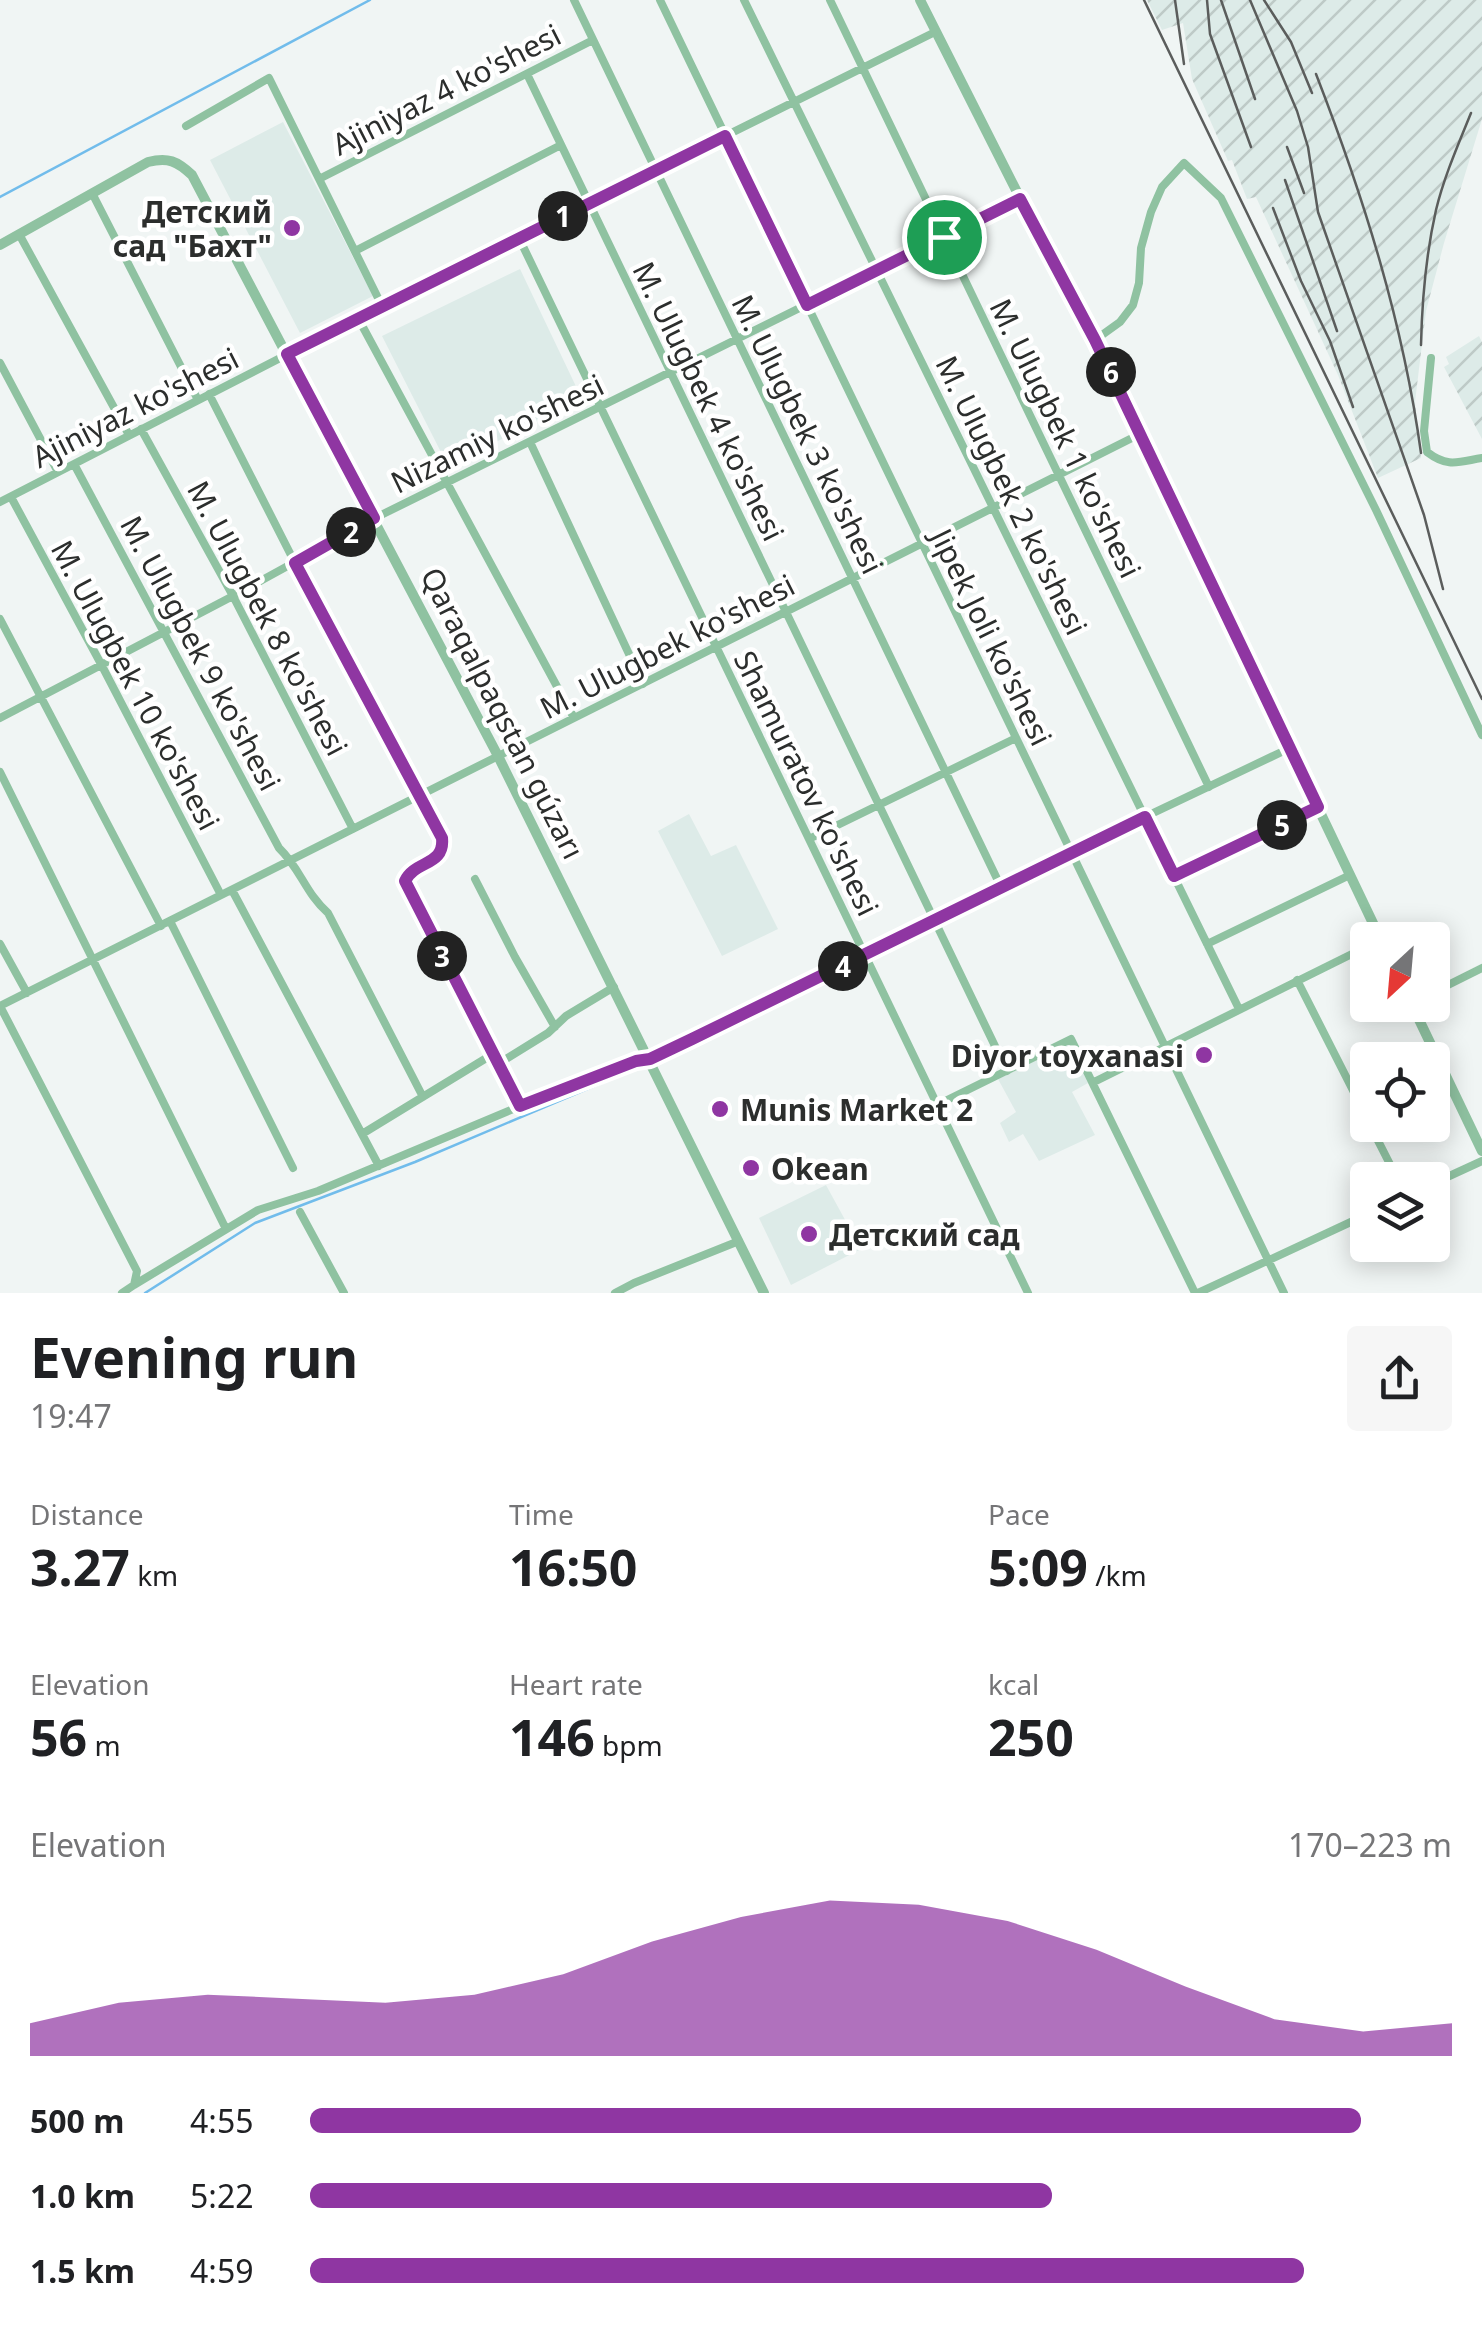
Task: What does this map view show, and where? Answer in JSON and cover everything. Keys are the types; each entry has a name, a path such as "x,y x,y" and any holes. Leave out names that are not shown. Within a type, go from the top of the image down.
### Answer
{"street":[{"name":"M. Ulugbek 3 ko'shesi","path":"574,0 1001,888"},
{"name":"Jipek Joli ko'shesi","path":"660,0 1284,1293"},
{"name":"M. Ulugbek 2 ko'shesi","path":"744,0 1239,1009"},
{"name":"M. Ulugbek 1 ko'shesi","path":"830,0 1209,787"},
{"path":"920,0 1095,340 1372,922"},
{"name":"Ajiniyaz ko'shesi","path":"0,502 358,318 935,32"},
{"name":"Ajiniyaz 4 ko'shesi","path":"319,179 593,40"},
{"name":"M. Ulugbek 4 ko'shesi","path":"527,74 1007,1071"},
{"path":"186,126 269,78 382,306"},
{"path":"355,251 561,145"},
{"name":"Qaraqalpaqstan gúzarı","path":"92,193 162,158 192,174 498,756 764,1293"},
{"path":"1095,340 1120,322 1133,305 1151,212 1162,187 1184,163 1221,198 1376,510 1482,735"},
{"path":"0,244 92,193 198,400"},
{"name":"Nizamiy ko'shesi","path":"0,718 374,518 1020,199"},
{"path":"19,234 129,435"},
{"name":"Shamuratov ko'shesi","path":"519,238 1028,1293"},
{"path":"358,318 574,718"},
{"path":"1431,358 1424,431 1427,452 1448,464 1482,458"},
{"path":"0,363 58,472"},
{"path":"208,394 443,844 438,856 408,874 407,888 520,1106"},
{"name":"M. Ulugbek 8 ko'shesi","path":"141,429 233,596 353,830"},
{"name":"M. Ulugbek ko'shesi","path":"0,1006 1140,434"},
{"path":"530,442 643,684"},
{"name":"M. Ulugbek 9 ko'shesi","path":"74,464 280,848 292,860 316,902 328,913 423,1097"},
{"name":"M. Ulugbek 10 ko'shesi","path":"11,496 221,896"},
{"path":"0,619 161,926"},
{"path":"809,839 1016,738"},
{"path":"122,1293 258,1210 318,1191 520,1106 650,1059 1290,748"},
{"path":"0,772 226,1230"},
{"path":"1174,876 1318,807"},
{"path":"1207,944 1350,875"},
{"path":"474,879 555,1027"},
{"path":"232,890 379,1166"},
{"path":"170,921 293,1168"},
{"path":"0,944 27,993"},
{"path":"1094,1082 1350,955"},
{"path":"1450,984 1482,968"},
{"path":"1297,980 1350,1085"},
{"path":"498,1064 614,987"},
{"path":"0,1006 138,1271 134,1286"},
{"path":"1420,1022 1482,1151"},
{"path":"937,1105 1072,1039 1196,1293 1350,1222"},
{"path":"362,1134 493,1054"},
{"path":"1450,1176 1482,1161"},
{"path":"300,1212 344,1293"},
{"path":"615,1293 739,1241"}],"shaded area":[{"path":"1147,0 1482,0 1482,119 1426,311 1415,402 1421,458 1378,478 1338,375 1256,197 1247,199 1192,79 1183,23 1162,30"},
{"name":"Детский сад \"Бахт\"","path":"283,122 373,296 300,333 210,160"},
{"path":"520,269 582,399 448,466 382,336"},
{"path":"1479,336 1482,439 1444,367 1449,364 1446,357"},
{"path":"689,814 711,856 736,845 778,929 722,956 658,831"},
{"path":"1069,1044 1088,1083 1072,1092 1095,1135 1039,1161 1023,1134 1009,1142 1000,1123 1016,1112 998,1079"},
{"name":"Детский сад","path":"826,1185 861,1249 791,1285 759,1218"}],"waterway":[{"path":"0,197 370,0"},
{"path":"145,1293 255,1223 415,1162 625,1073"}],"railway":[{"path":"1144,0 1482,699"},
{"path":"1175,0 1184,64"},
{"path":"1207,0 1210,34 1251,147"},
{"path":"1221,0 1255,99"},
{"path":"1250,0 1297,111 1308,147 1318,212 1424,515 1443,589"},
{"path":"1264,0 1291,42 1312,93"},
{"path":"1316,74 1380,261 1404,356 1421,453"},
{"path":"1421,345 1425,277 1436,210 1471,113"},
{"path":"1287,147 1304,193"},
{"path":"1285,180 1337,331"},
{"path":"1273,208 1301,281 1330,341 1353,407"}],"place":[{"name":"Детский сад \"Бахт\"","path":"292,228"},
{"name":"Diyor toyxanasi","path":"1204,1055"},
{"name":"Munis Market 2","path":"720,1109"},
{"name":"Okean","path":"751,1168"},
{"name":"Детский сад","path":"809,1234"}],"route":[{"path":"725,136 807,305 944,237 1020,199 1095,340 1318,807 1174,876 1145,817 650,1059 520,1106 407,888 406,877 438,856 442,838 295,563 374,518 287,354 725,136"}]}
